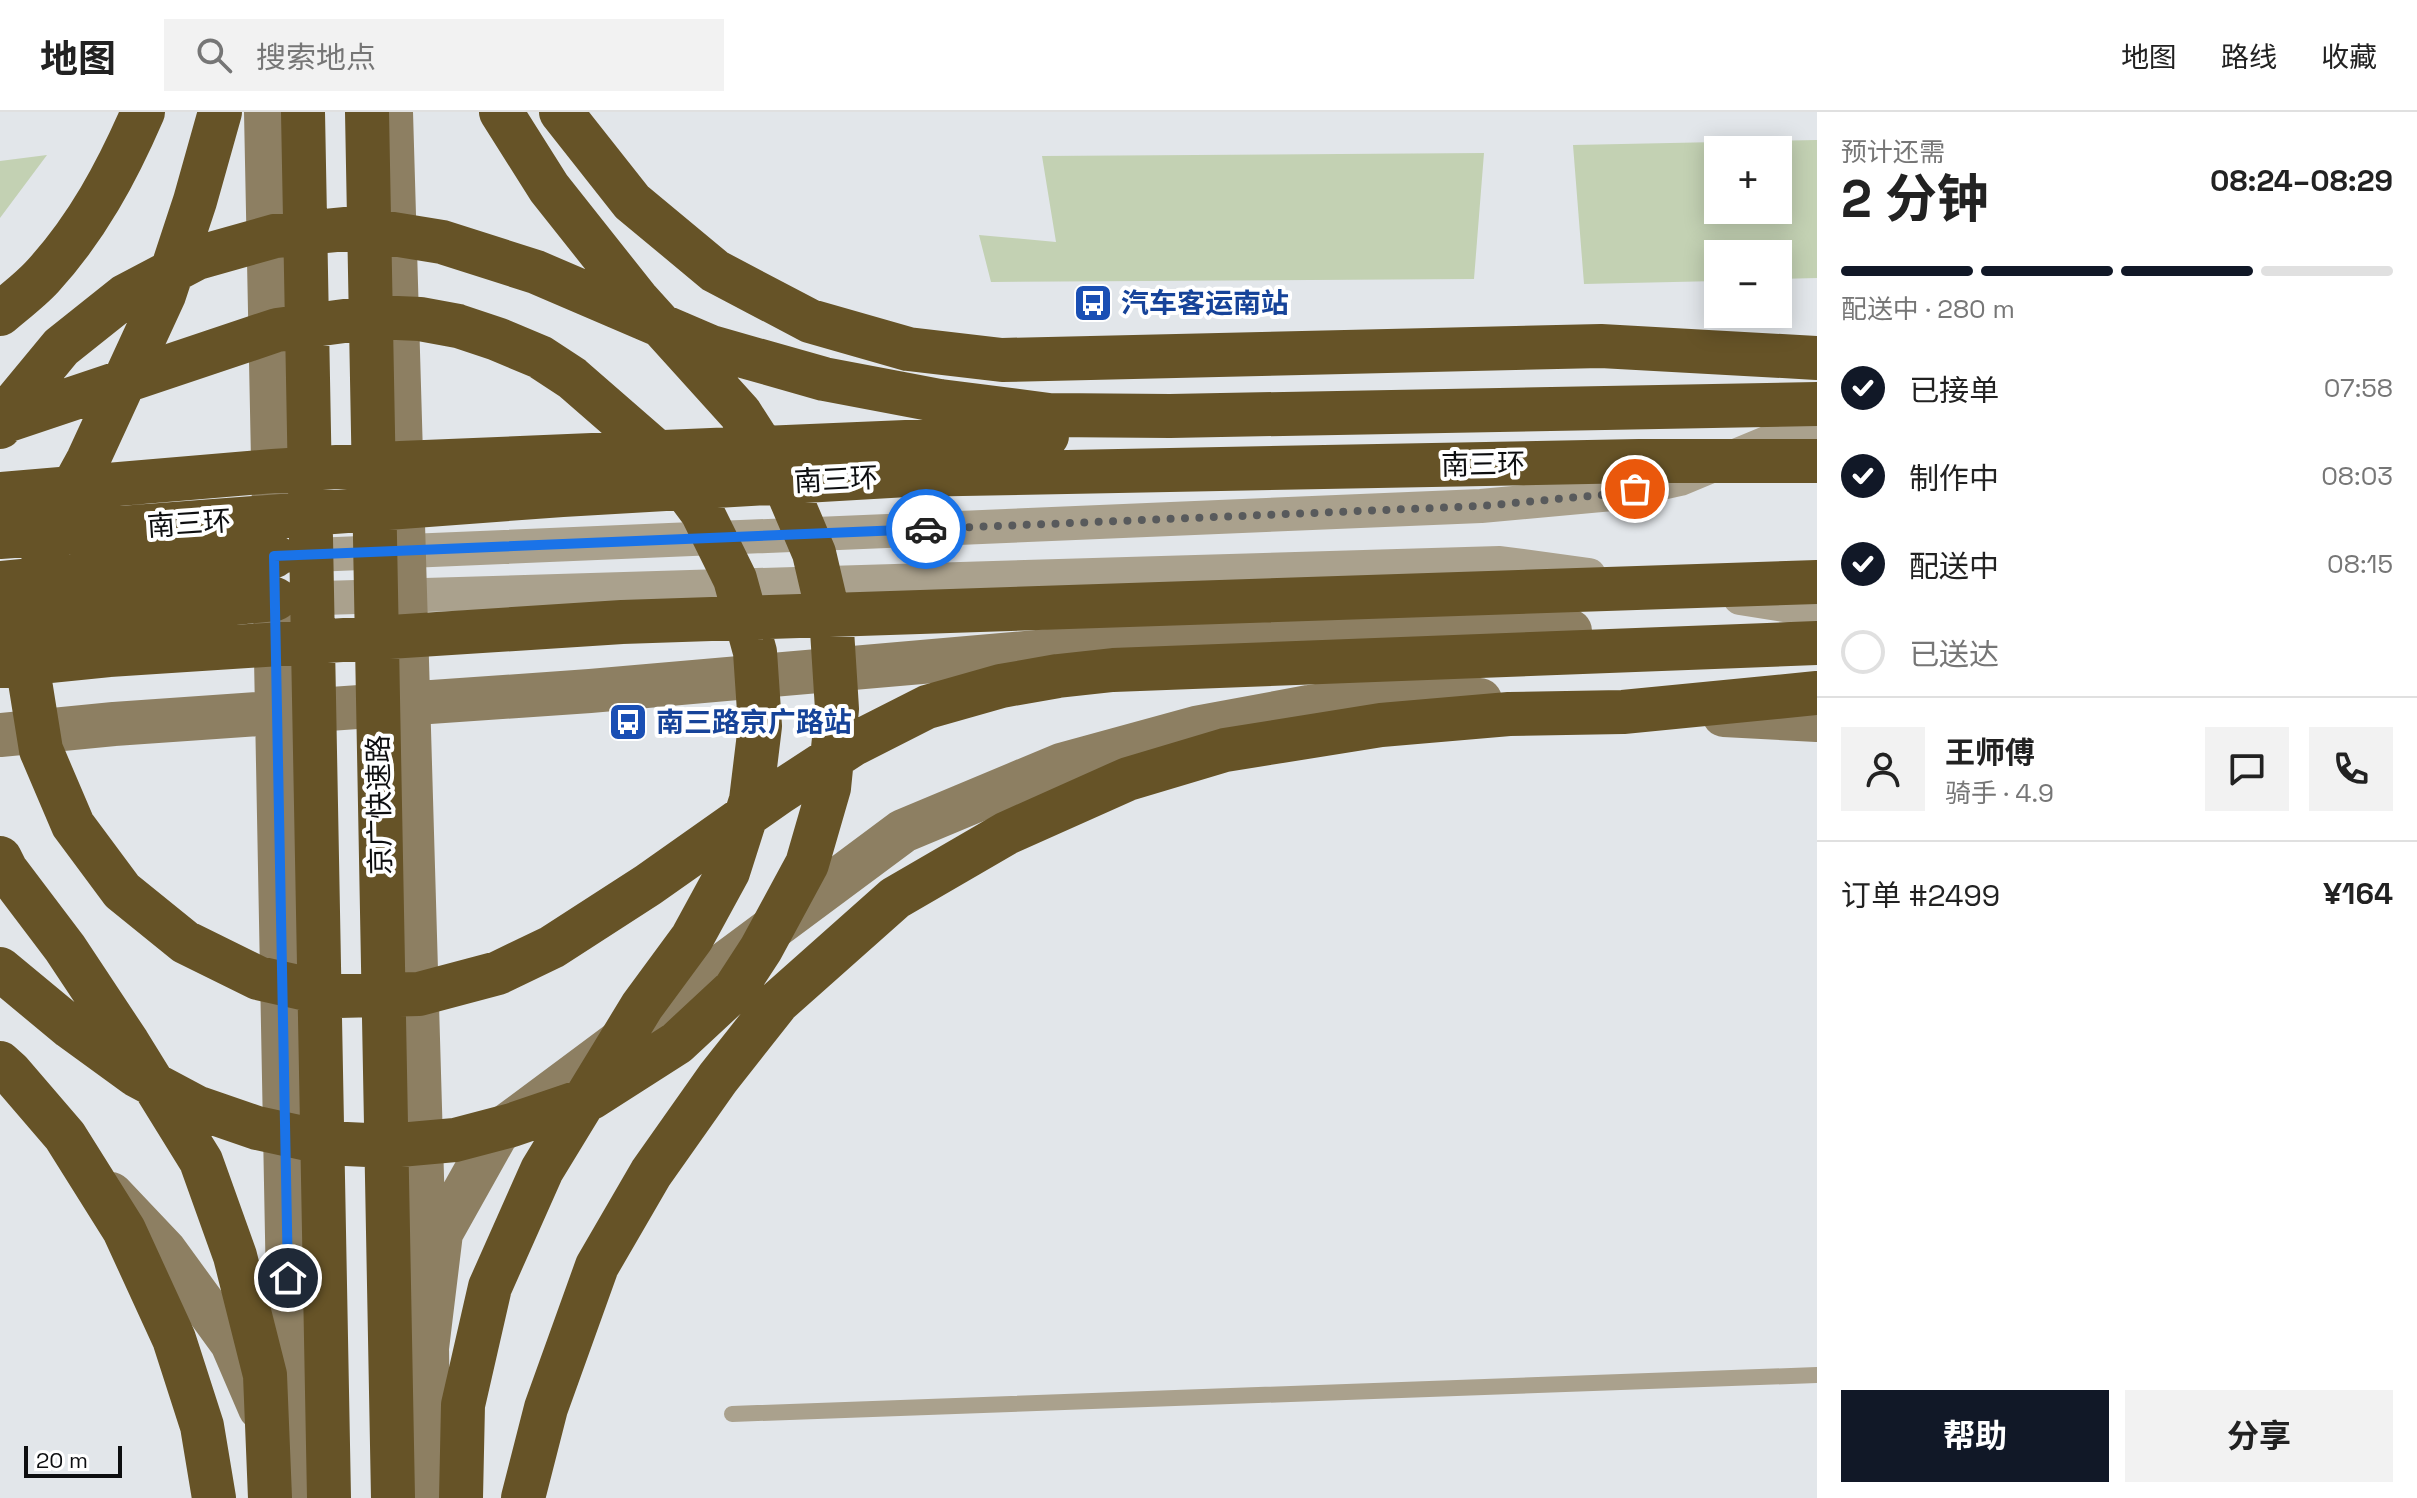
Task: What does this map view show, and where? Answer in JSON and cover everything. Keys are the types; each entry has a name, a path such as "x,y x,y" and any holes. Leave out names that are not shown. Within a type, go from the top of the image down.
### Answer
{"highway":[{"path":"0,314 41,278 80,230 119,167 143,112"},
{"path":"220,112 164,295 88,460 60,511 35,588 28,669 41,750 73,825 81,836 122,891 185,942 258,978 338,996 351,996 419,994 498,973 552,947 852,745 927,707 1001,686 1113,670 1817,643"},
{"path":"303,112 329,1498"},
{"name":"京广快速路","path":"367,112 393,1498"},
{"path":"0,969 70,1027 136,1075 196,1107 257,1128 326,1143 388,1146 455,1140 512,1125 591,1098 677,1043 735,989 761,949 807,864 829,788 837,709 832,630 814,553 783,480 740,413 637,299 559,201 501,112"},
{"path":"561,112 632,202 715,271 810,321 908,349 1002,360 1601,346 1817,358"},
{"path":"0,425 61,347 125,296 197,258 275,236 356,228 456,246 536,272 711,347 824,379 940,401 1049,415 1815,428"},
{"path":"0,425 277,330 374,317 420,319 458,326 497,339 551,364 591,394 657,452 702,512 735,579 755,652 760,726 751,800 728,872 692,938 642,1006 542,1170 496,1273 474,1349 463,1405 461,1498"},
{"path":"0,494 401,463 1018,437 1815,428"},
{"name":"南三环","path":"0,537 562,495 907,475 1639,461 1815,428"},
{"path":"0,583 274,556"},
{"path":"0,666 109,655 622,622 1817,582"},
{"path":"0,627 275,599"},
{"path":"523,1498 546,1408 597,1266 651,1173 718,1078 778,1002 895,898 1007,833 1047,815 1128,779 1225,750 1395,723 1509,714 1623,712 1817,693"},
{"path":"0,858 81,971 201,1161 235,1256 265,1375 270,1498"},
{"path":"0,1063 65,1136 124,1230 174,1339 202,1426 214,1498"}],"main road":[{"path":"266,112 292,1498"},
{"path":"391,112 429,1498"},
{"path":"0,735 114,724 606,690 1150,642 1817,625"},
{"path":"427,1348 441,1233 497,1133 903,831 1061,765 1196,728 1360,700 1463,699 1817,720"},
{"path":"0,1087 50,1130 165,1251 232,1343 262,1412 292,1498"}],"street":[{"path":"274,556 1481,506 1612,494 1680,479 1815,428"},
{"path":"275,599 1500,563 1659,584 1817,610"}],"lane":[{"path":"732,1414 1817,1375"}],"green space":[{"path":"1817,140 1817,278 1792,279 1792,240 1704,240 1704,281 1584,284 1573,145 1704,142 1704,224 1792,224 1792,141"},
{"path":"1484,153 1474,279 991,282 979,235 1056,242 1042,156"},
{"path":"47,155 0,218 0,161"}],"way so far":[{"path":"926,529 1481,506 1612,494 1635,489"}],"place":[{"name":"汽车客运南站","path":"1093,303"},
{"name":"南三路京广路站","path":"628,722"}],"route":[{"path":"288,1278 274,556 926,529"}]}
